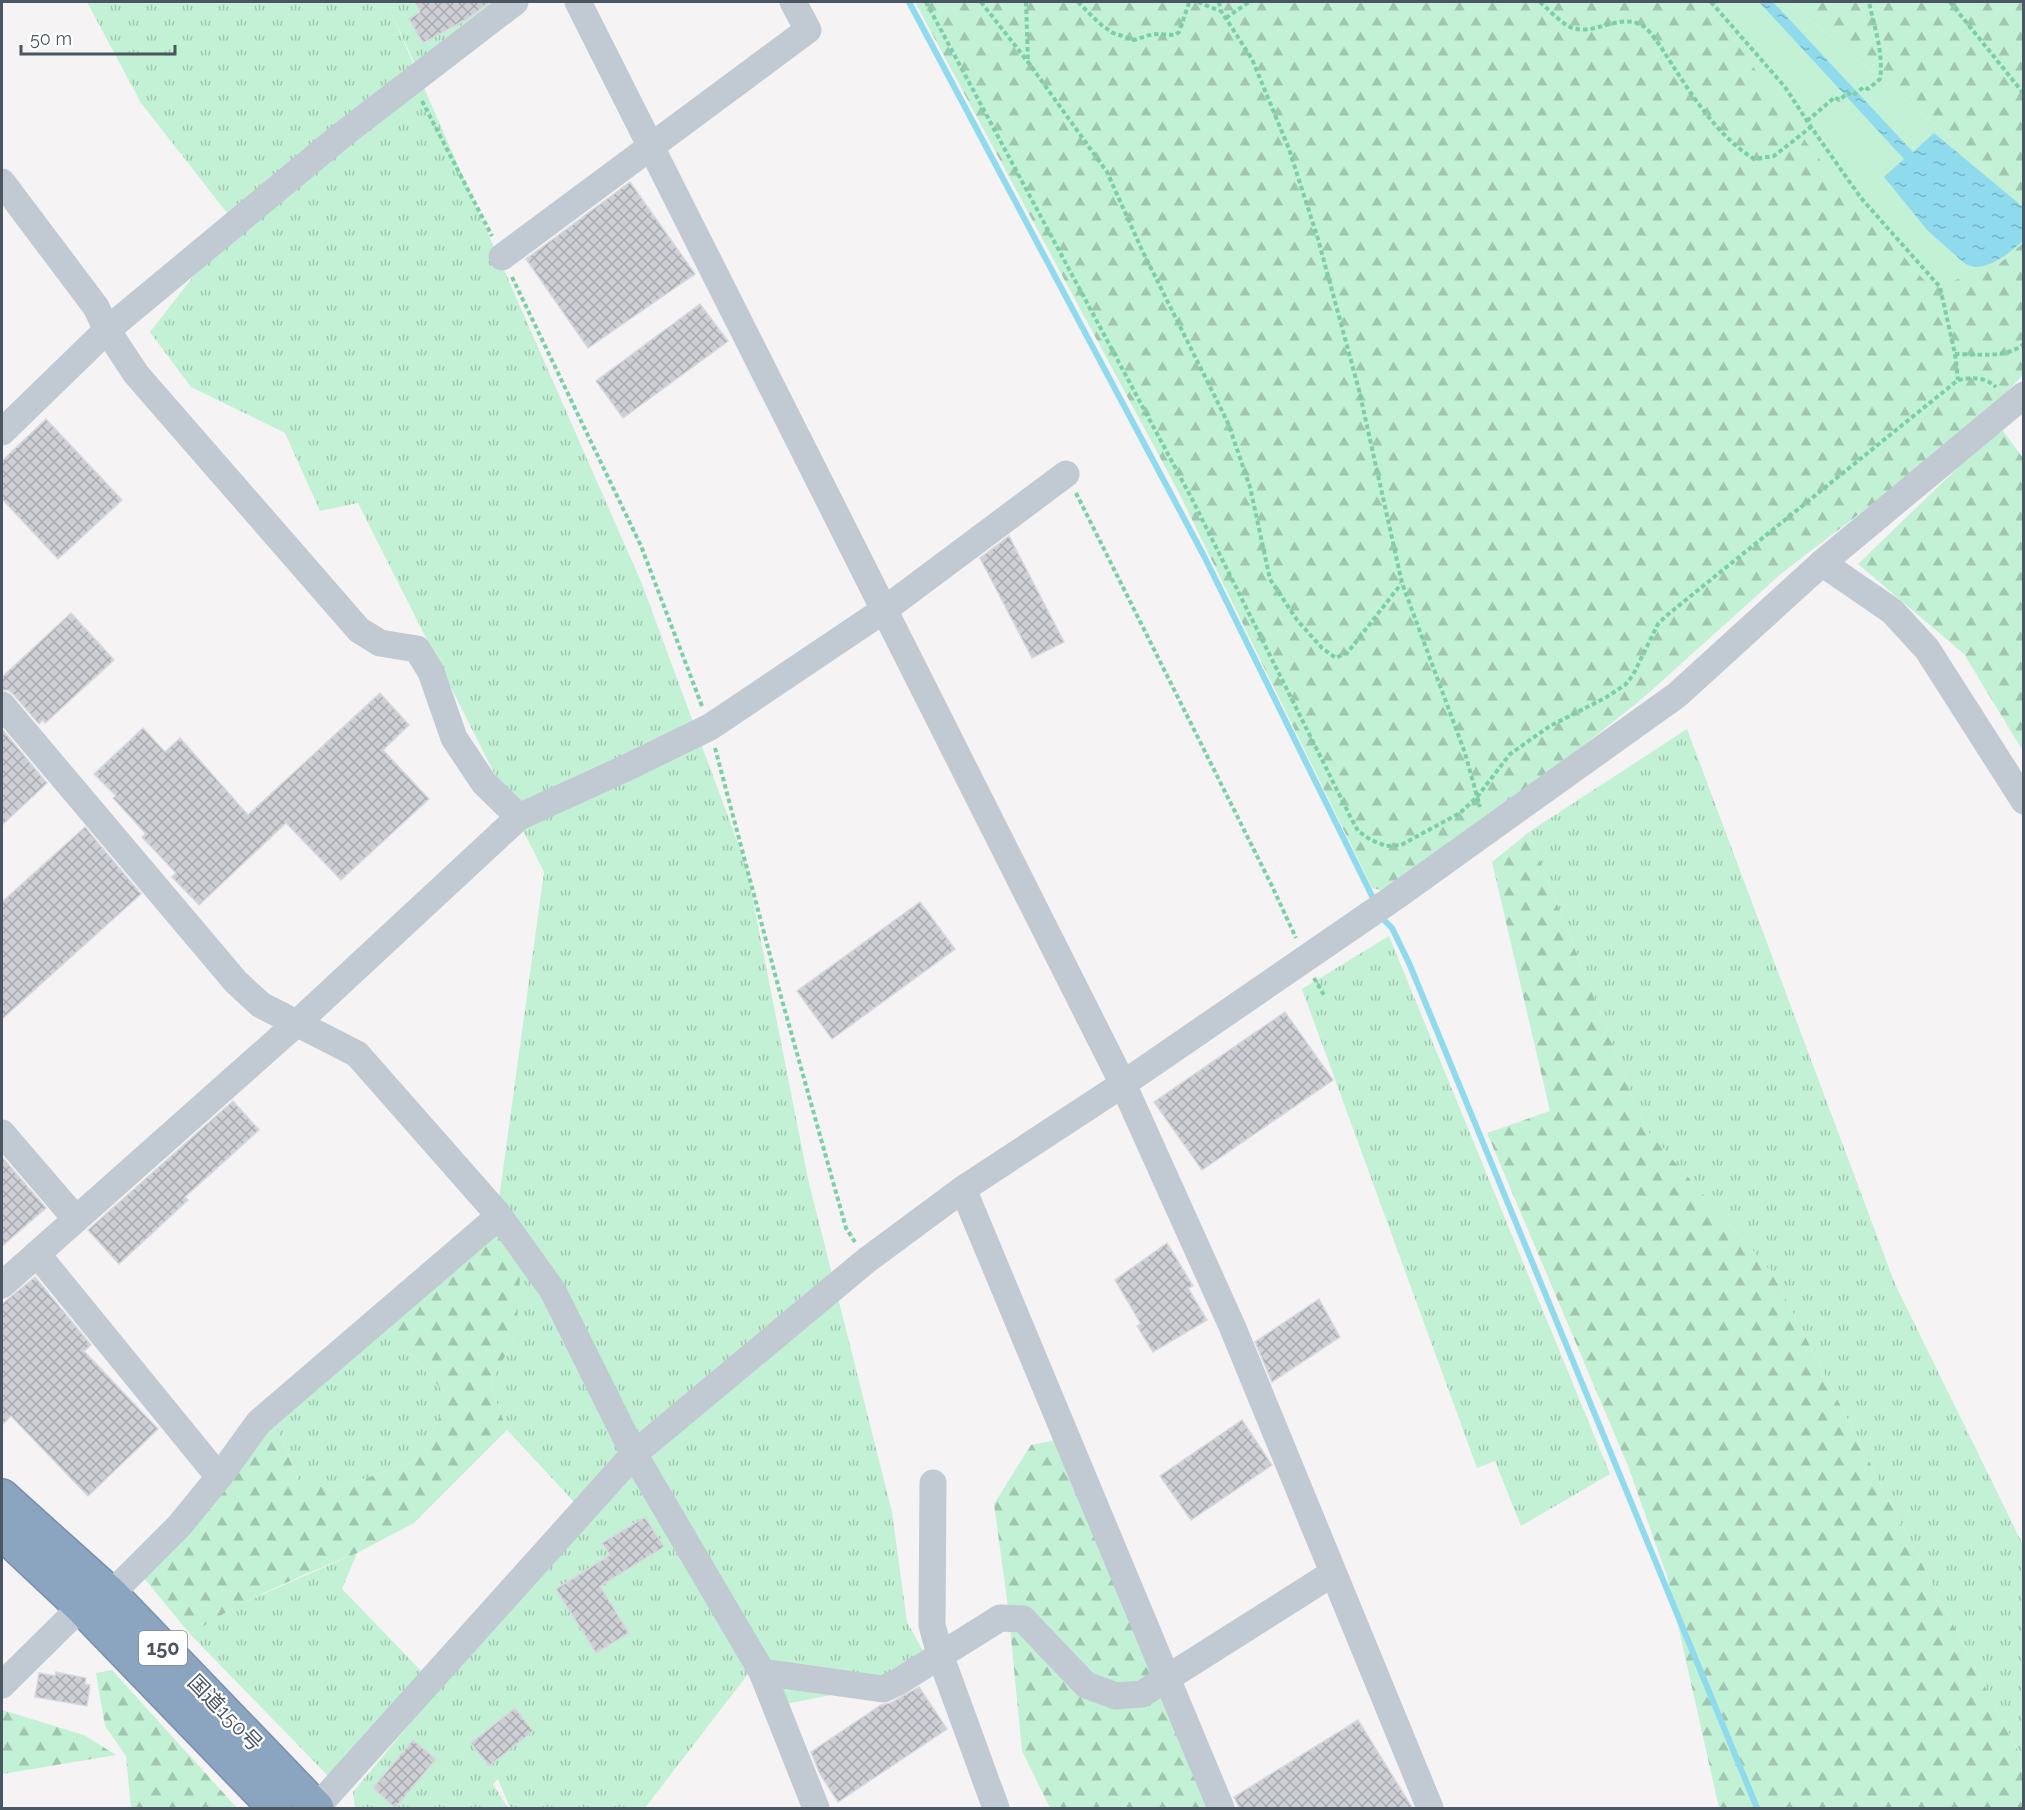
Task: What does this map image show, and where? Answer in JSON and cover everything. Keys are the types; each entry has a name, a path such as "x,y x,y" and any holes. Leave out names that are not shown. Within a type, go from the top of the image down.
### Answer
{"highway":[{"name":"国道150号","path":"2,1496 111,1594 316,1808"},
{"name":"国道150号","path":"2,1533 81,1607 275,1809"}],"street":[{"path":"2,432 107,330 342,135 514,2"},
{"path":"578,2 1123,1084 1232,1326 1430,1809"},
{"path":"502,257 808,30 793,2"},
{"path":"2,182 96,307 107,330 136,374 358,630 380,643 417,649 430,672 454,738 484,783 519,817"},
{"path":"316,1808 634,1455 867,1260 963,1189 1123,1084 1398,895 1677,695 1822,563 2018,400"},
{"path":"2,1285 297,1023 519,817 710,728 884,610 1066,474"},
{"path":"1822,563 1892,611 1927,649 2024,801"},
{"path":"2,705 237,982 261,1005 357,1054 497,1213 553,1290 634,1455 762,1672 816,1809"},
{"path":"2,1133 76,1219"},
{"path":"963,1189 1221,1809"},
{"path":"111,1594 179,1526 219,1477 259,1422 491,1223 497,1213"},
{"path":"37,1254 219,1477"},
{"path":"933,1483 932,1625 940,1655 996,1809"},
{"path":"762,1672 883,1689 1000,1618 1023,1619 1086,1685 1116,1696 1142,1694 1333,1573"},
{"path":"2,1684 81,1607"}],"path":[{"path":"926,2 1192,499 1358,831 1386,846 1401,845 1460,813 1477,797 1510,754 1550,726 1605,698 1625,685 1633,675 1658,624 1666,616 1958,380 1974,377 1993,384 2018,400"},
{"path":"981,2 1028,62 1107,172 1142,250 1228,423 1250,487 1270,579 1297,620 1322,648 1336,658 1348,652 1402,583"},
{"path":"1026,2 1028,62"},
{"path":"1078,2 1113,33 1134,40 1153,34 1175,35 1179,32 1191,2"},
{"path":"1198,2 1221,11"},
{"path":"1219,2 1221,11 1252,59 1289,149 1318,239 1359,390 1402,583 1465,753 1486,831"},
{"path":"1226,18 1249,2"},
{"path":"1540,2 1568,26 1584,30 1623,21 1644,26 1662,49 1699,106 1739,150 1754,159 1773,156 1811,127"},
{"path":"1710,2 1785,87 1861,198 1940,287 1955,354 1958,380"},
{"path":"1807,121 1835,97 1839,100 1848,93 1852,96 1864,87 1868,89 1880,80 1882,71 1879,49 1869,2"},
{"path":"1950,2 2024,94"},
{"path":"412,81 502,257 641,546 710,728 780,993 846,1228 867,1260"},
{"path":"1955,354 2000,354 2016,350 2024,344"},
{"path":"1066,474 1268,877 1297,940"},
{"path":"1312,972 1324,995"}],"green space":[{"path":"87,2 511,2 420,75 388,6 642,584 746,865 808,1179 892,1512 907,1622 929,1662 898,1682 775,1706 647,1457 576,1504 507,1430 490,1385 516,1335 497,1213 544,872 358,503 320,511 285,433 191,387 150,332 235,223 141,103"},
{"path":"915,2 1701,2 1735,41 2000,263 2023,243 2023,375 1993,406 1893,488 1782,573 1643,698 1494,817 1385,891 1372,888 1177,489"},
{"path":"1701,2 1789,2 2023,199 2023,243 2000,263 1938,287 1924,280 1814,153 1735,41"},
{"path":"1789,2 2023,2 2023,199 1795,7"},
{"path":"2000,427 2023,458 2023,751 1964,654 1858,564"},
{"path":"1687,729 1895,1284 2023,1545 2023,1784 2020,1755 1773,1274 1645,1128 1529,832"},
{"path":"1529,832 1645,1128 1773,1274 2020,1755 2023,1808 1719,1808 1667,1576 1628,1466 1487,1133 1550,1111 1492,862"},
{"path":"1389,936 1610,1474 1521,1526 1495,1461 1477,1468 1302,989"},
{"path":"491,1223 522,1248 516,1335 490,1385 507,1430 414,1523 357,1553 240,1604 190,1634 143,1577 270,1413 299,1481 333,1490 414,1461 450,1399 382,1322"},
{"path":"382,1322 450,1399 414,1461 333,1490 299,1481 270,1413"},
{"path":"1067,1438 1210,1808 1050,1808 1022,1751 1008,1607 994,1504 1031,1445"},
{"path":"639,1463 748,1674 645,1808 510,1808 498,1779 493,1784 508,1808 355,1808 353,1792 505,1610"},
{"path":"357,1553 342,1589 431,1681 329,1777 190,1634 240,1604"},
{"path":"112,1670 237,1808 131,1808 126,1756 105,1726 96,1673"},
{"path":"2,1710 84,1735 116,1755 2,1774"}],"water":[{"path":"1759,2 1773,2 1913,152 1934,133 2023,207 2023,241 1995,262 1979,267 1963,262 1928,231 1884,177 1904,159"}],"building":[{"path":"415,2 490,2 467,19 423,43 409,19 420,12"},
{"path":"630,182 695,274 588,348 526,259"},
{"path":"700,304 728,341 623,418 596,381"},
{"path":"46,419 122,500 58,559 2,499 2,461"},
{"path":"1009,536 1064,642 1032,658 980,558"},
{"path":"71,613 114,660 45,723 43,720 39,724 14,695 8,690 2,690 2,677"},
{"path":"380,693 409,725 383,750 429,799 341,880 286,823 199,905 172,877 176,873 142,837 146,834 113,798 116,796 94,774 143,728 165,752 180,738 248,815"},
{"path":"2,729 47,783 2,825"},
{"path":"85,827 141,894 2,1019 2,902"},
{"path":"920,902 955,949 832,1039 797,991"},
{"path":"1285,1012 1333,1080 1202,1170 1154,1102"},
{"path":"233,1101 259,1130 185,1197 188,1200 119,1264 88,1230"},
{"path":"2,1157 46,1208 2,1246"},
{"path":"1167,1243 1193,1286 1188,1288 1207,1320 1153,1352 1137,1326 1141,1324 1115,1280"},
{"path":"35,1277 91,1345 84,1351 158,1429 88,1496 11,1416 2,1425 2,1304"},
{"path":"1319,1299 1340,1337 1272,1382 1255,1342"},
{"path":"1242,1420 1272,1465 1191,1520 1160,1476"},
{"path":"645,1517 664,1547 600,1586 629,1633 596,1653 556,1589 610,1555 602,1543"},
{"path":"56,1672 86,1678 85,1684 90,1685 87,1706 35,1697 39,1673 55,1676"},
{"path":"919,1687 947,1729 838,1802 820,1774 811,1752 881,1705 890,1703"},
{"path":"515,1708 533,1731 489,1766 471,1743"},
{"path":"1358,1720 1413,1809 1240,1809 1234,1797"},
{"path":"413,1740 436,1759 395,1808 373,1788"}],"waterway":[{"path":"909,2 1204,556 1375,902"},
{"path":"1381,914 1392,928 1409,963 1757,1808"}]}
